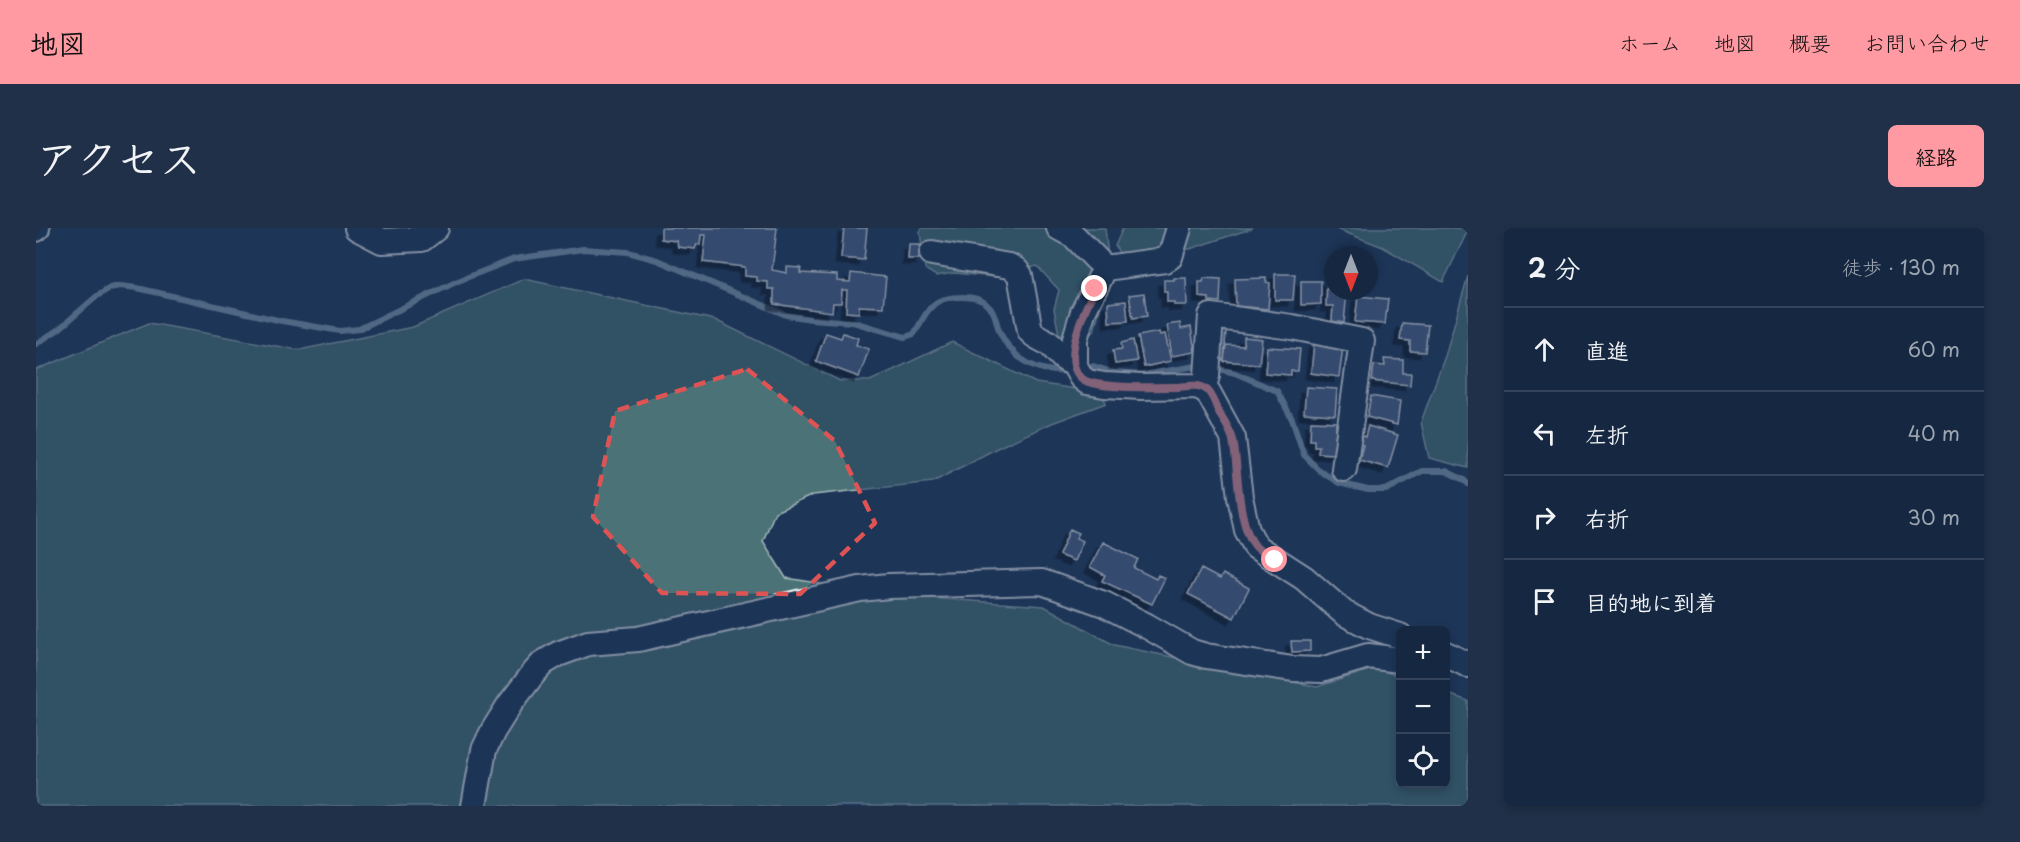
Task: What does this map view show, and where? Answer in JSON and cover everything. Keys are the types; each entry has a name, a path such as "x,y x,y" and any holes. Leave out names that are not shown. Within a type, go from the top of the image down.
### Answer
{"street":[{"path":"357,228 382,241 422,239 436,228"},
{"path":"1059,228 1074,236 1105,268"},
{"path":"1105,268 1165,260 1170,257 1179,228"},
{"path":"932,254 1001,265 1016,270 1020,275 1030,331 1053,348 1060,357 1077,368 1087,382 1141,387 1198,386 1206,374"},
{"path":"1077,368 1075,339 1083,312 1105,268"},
{"path":"1344,469 1362,341 1292,327 1211,316 1206,374 1208,392 1233,438 1242,508 1247,530 1256,547 1304,578 1344,613 1369,626 1396,634"},
{"path":"474,806 484,750 493,731 533,674 543,663 558,654 588,643 638,639 860,589 889,586 1042,582 1097,602 1147,626 1192,652 1206,656 1293,669 1320,669 1368,656 1396,659"},
{"path":"1450,656 1468,665"},
{"path":"1450,674 1468,678"}],"highlighted area":[{"path":"747,369 835,441 875,523 800,594 662,593 593,517 615,411"}],"green space":[{"path":"922,228 1105,228 1111,284 1100,308 1094,331 1084,340 1060,340 1054,309 1059,290 1037,266 995,277 954,273 936,276 925,269 920,232"},
{"path":"1123,228 1253,228 1190,249 1120,254 1115,246"},
{"path":"1334,228 1468,228 1468,230 1443,282 1383,247"},
{"path":"1468,276 1468,468 1429,458 1421,422 1445,356"},
{"path":"524,279 715,320 840,381 870,381 952,342 1036,383 1102,393 1106,403 1052,423 999,447 933,482 813,495 775,512 763,541 786,578 901,596 1044,606 1114,645 1317,687 1376,668 1396,676 1396,788 1450,788 1450,694 1468,701 1468,806 36,806 36,370 149,323 299,350 413,327"}],"building":[{"path":"661,228 777,228 772,270 787,273 787,267 801,268 800,273 837,275 837,281 850,282 851,273 886,277 883,307 859,306 859,313 846,312 847,290 842,290 841,303 833,303 832,312 774,304 774,289 768,289 768,282 757,281 757,277 745,276 745,267 703,262 706,235 701,235 700,244 697,244 695,249 678,247 677,241 661,239"},
{"path":"844,228 867,228 864,260 841,258"},
{"path":"909,244 920,244 920,259 908,259"},
{"path":"1275,274 1295,274 1293,300 1275,300"},
{"path":"1174,278 1186,278 1187,305 1174,305 1174,302 1167,302 1164,280 1174,280"},
{"path":"1204,278 1221,279 1220,302 1199,297 1199,282 1203,282"},
{"path":"1266,278 1266,282 1270,283 1268,309 1236,306 1235,279"},
{"path":"1301,281 1321,281 1321,304 1301,305"},
{"path":"1144,293 1147,316 1133,318 1129,295"},
{"path":"1388,299 1385,324 1355,322 1358,300"},
{"path":"1326,300 1346,300 1344,323 1332,321 1333,306 1326,306"},
{"path":"1126,301 1128,321 1109,322 1108,303"},
{"path":"1180,323 1181,329 1191,327 1195,352 1172,356 1167,325"},
{"path":"1402,323 1428,325 1425,352 1410,351 1410,341 1400,340"},
{"path":"1219,329 1226,330 1224,361 1218,355"},
{"path":"1159,332 1160,335 1165,334 1171,361 1144,367 1138,336"},
{"path":"826,333 841,338 843,333 858,338 856,345 869,349 859,377 816,361"},
{"path":"1244,337 1262,339 1259,364 1224,361 1226,345 1244,346"},
{"path":"1133,340 1137,361 1115,364 1113,350 1122,349 1121,343"},
{"path":"1314,343 1343,347 1339,377 1311,373"},
{"path":"1267,347 1300,349 1298,371 1291,371 1291,375 1265,373"},
{"path":"1384,359 1403,360 1403,373 1411,373 1410,385 1372,381 1374,365 1385,366"},
{"path":"1306,387 1337,389 1335,415 1304,413"},
{"path":"1371,396 1400,401 1397,425 1367,417"},
{"path":"1311,421 1336,422 1335,454 1318,453 1319,446 1314,446 1314,440 1310,440"},
{"path":"1368,426 1398,435 1388,468 1359,460 1363,445 1358,444 1360,435 1365,437"},
{"path":"1070,529 1079,533 1076,538 1083,541 1074,561 1059,555"},
{"path":"1103,542 1138,559 1134,568 1156,579 1158,575 1165,578 1152,604 1102,581 1105,575 1090,567"},
{"path":"1201,569 1220,579 1223,574 1249,588 1234,618 1188,594"},
{"path":"1291,641 1310,641 1310,651 1292,652"}],"waterway":[{"path":"36,344 59,329 97,296 110,288 120,286 282,321 340,331 359,329 458,281 514,259 583,249 628,252 657,260 786,315 853,322 905,337 914,334 928,311 939,301 954,297 976,299 983,301 993,311 1004,340 1018,357 1047,370 1070,371"},
{"path":"1082,368 1093,366 1115,373 1143,375 1202,365"},
{"path":"1212,367 1235,373 1277,391 1292,419 1304,455 1320,471 1339,483 1368,490 1386,490 1422,471 1446,471 1468,484"}],"route":[{"path":"1095,289 1083,312 1075,339 1075,366 1081,377 1087,382 1104,385 1198,386 1208,392 1233,438 1240,497 1247,530 1256,547 1275,560"}]}
